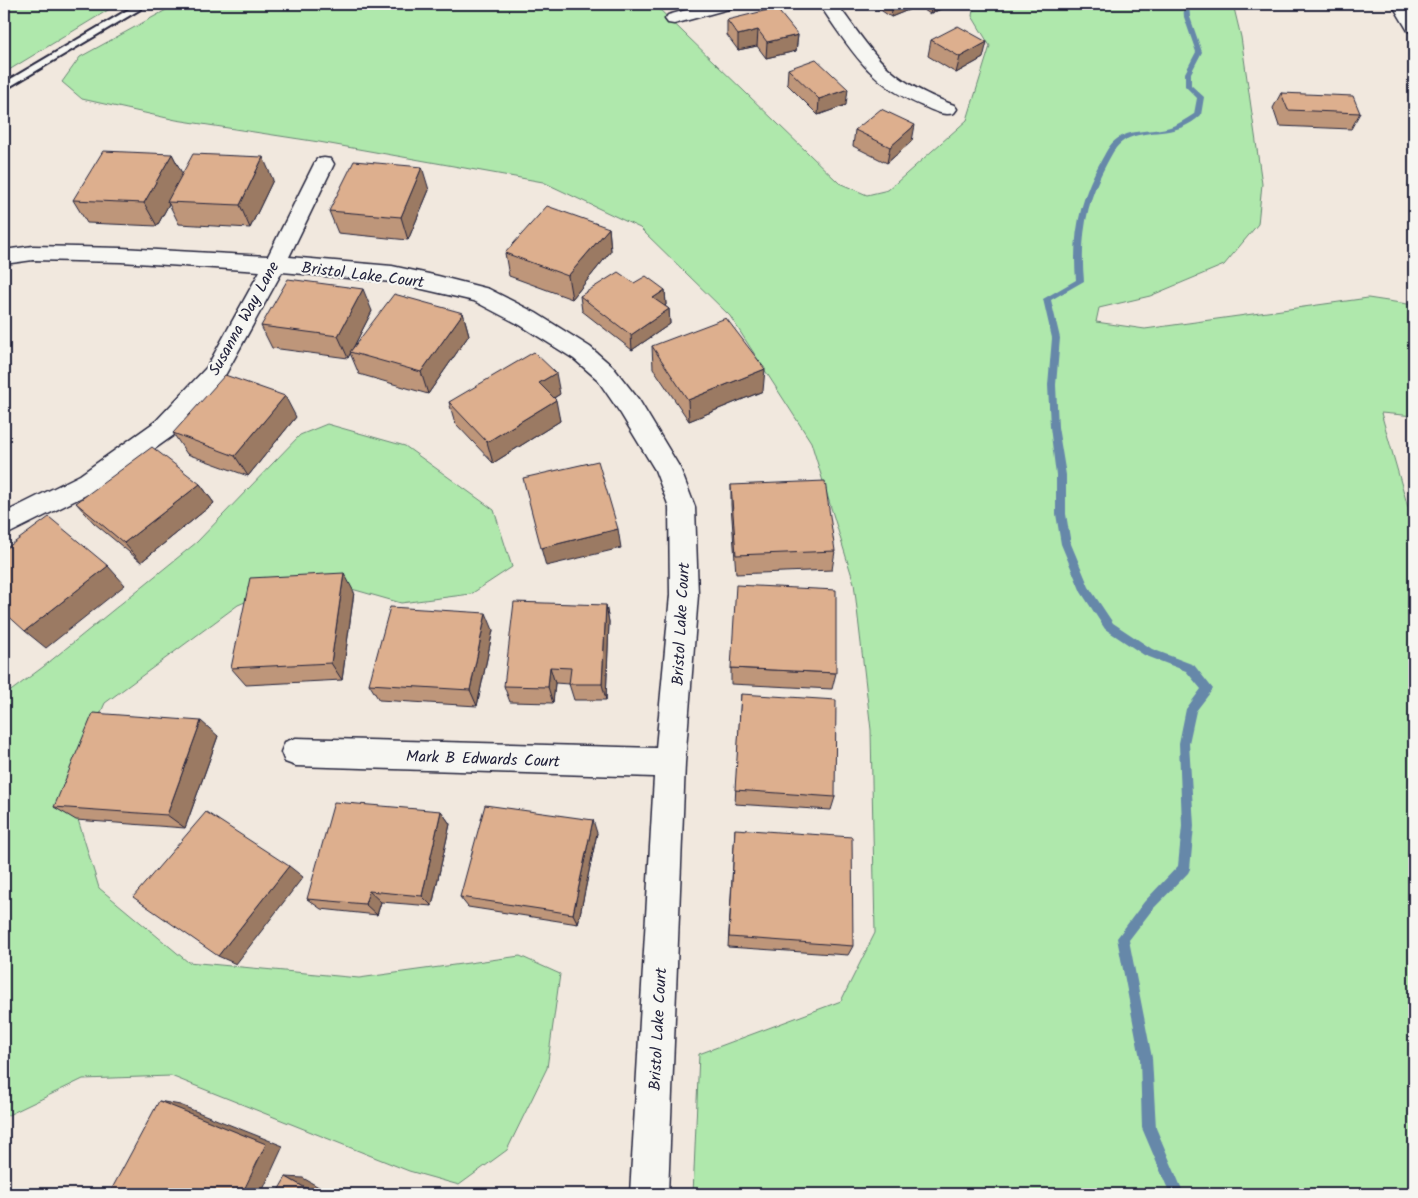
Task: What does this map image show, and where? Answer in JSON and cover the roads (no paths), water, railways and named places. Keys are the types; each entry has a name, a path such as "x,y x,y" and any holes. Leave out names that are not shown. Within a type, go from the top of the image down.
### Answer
{"street":[{"path":"674,19 726,4"},
{"path":"828,4 880,72 900,88 948,109"},
{"path":"1401,4 1414,28"},
{"name":"Susanna Way Lane","path":"4,524 89,482 165,428 215,373 275,264 324,164"},
{"name":"Bristol Lake Court","path":"4,257 33,253 121,255 325,267 392,274 481,295 528,319 582,353 605,373 630,407 667,468 682,507 684,595 670,763 649,1194"},
{"name":"Mark B Edwards Court","path":"296,752 670,763"}],"lane":[{"path":"4,86 136,8"}],"waterway":[{"path":"1177,1194 1149,1128 1146,1058 1123,938 1148,906 1184,869 1188,826 1184,743 1191,709 1208,689 1190,668 1148,652 1109,626 1085,589 1066,544 1061,514 1061,475 1054,427 1052,385 1056,338 1047,299 1080,281 1078,264 1079,233 1085,204 1097,175 1114,144 1131,135 1174,128 1197,115 1201,97 1188,86 1188,73 1199,52 1187,17 1186,4"}]}
